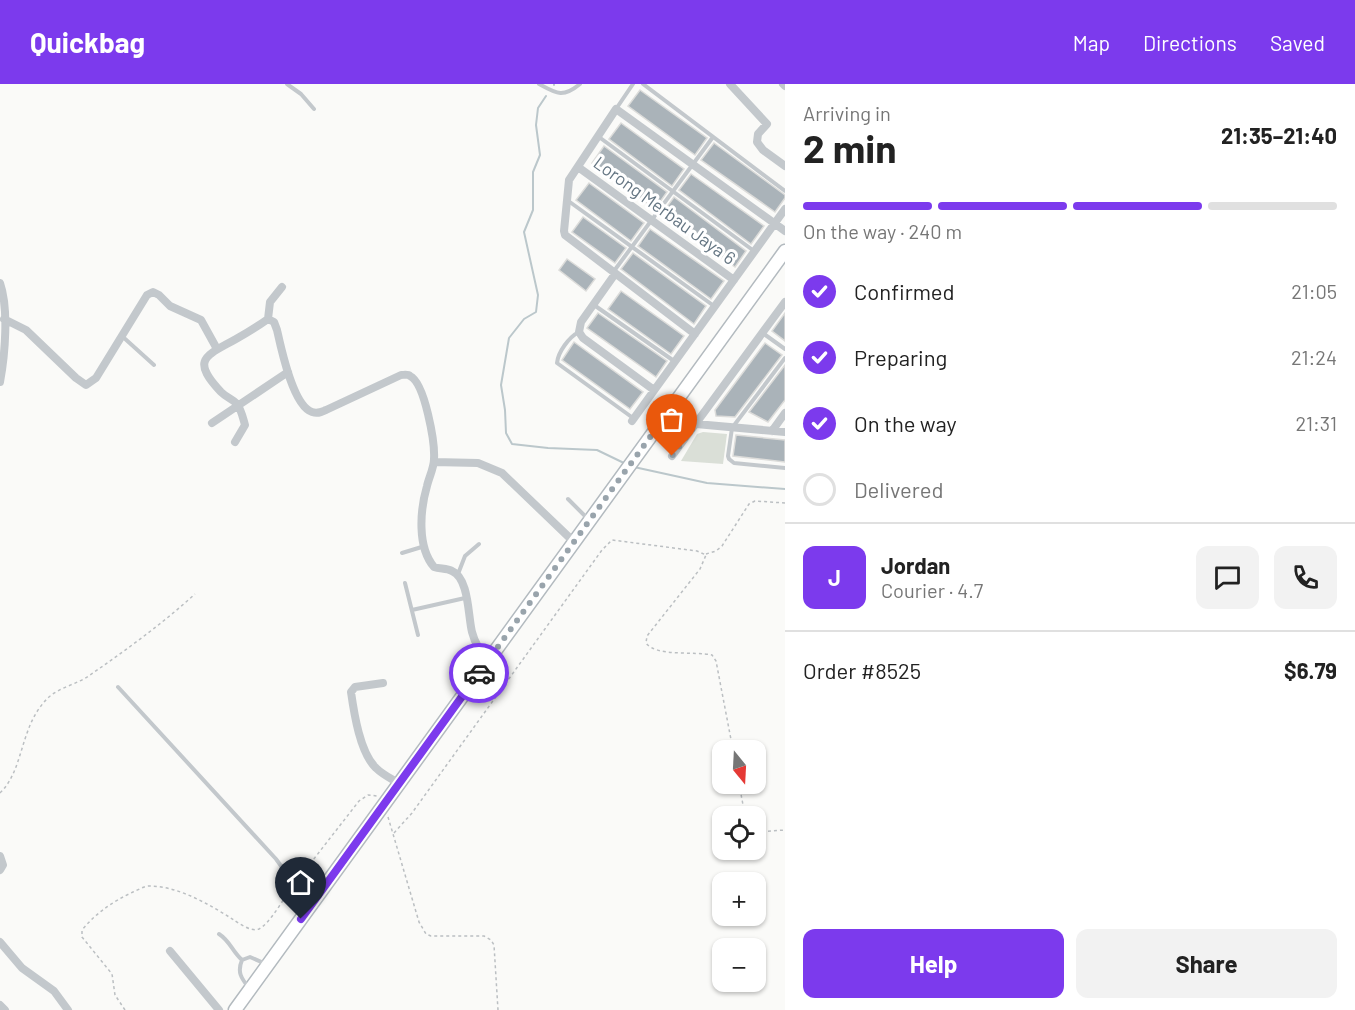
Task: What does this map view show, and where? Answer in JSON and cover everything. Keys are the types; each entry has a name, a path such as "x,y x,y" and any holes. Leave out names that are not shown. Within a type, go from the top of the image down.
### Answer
{"main road":[{"path":"235,1010 785,251"}],"street":[{"path":"730,84 767,124 757,137 759,146 785,166"},
{"path":"695,334 568,239 564,231 569,180 616,110 785,231"},
{"name":"Lorong Merbau Jaya 6","path":"578,167 734,280"},
{"path":"633,420 785,209"},
{"path":"614,273 581,322 579,332 583,338 654,390"},
{"path":"0,283 4,300 3,366 0,381"},
{"path":"268,319 270,302 282,286"},
{"path":"4,319 26,330 86,385 96,378 147,295 153,292 170,306 201,320 217,349"},
{"path":"672,456 785,302"},
{"path":"235,441 245,425 238,404 224,395 205,370 204,362 207,356 217,349 236,340 268,319"},
{"path":"268,319 274,322 288,372 301,403 310,412 318,413 346,402 401,375 411,376 418,384 434,441 434,462 420,517 426,546 434,567 451,570 457,574 463,584 472,632 480,651 489,660"},
{"path":"212,423 288,372"},
{"path":"772,431 785,413"},
{"path":"666,415 696,424 785,432"},
{"path":"434,462 485,465 502,473 574,542"},
{"path":"383,683 356,687 351,692 357,722 369,758 375,768 400,784"},
{"path":"0,856 3,864 0,870"},
{"path":"0,942 22,968 54,991 68,1010"},
{"path":"170,951 219,1010"},
{"path":"0,1005 5,1010"}],"lane":[{"path":"287,84 301,94 314,109"},
{"path":"539,84 560,94 567,93 580,84"},
{"path":"616,110 633,84"},
{"path":"643,84 785,191"},
{"path":"599,137 754,251"},
{"path":"614,273 632,245 713,137"},
{"path":"566,200 715,306"},
{"path":"594,304 675,361"},
{"path":"579,332 572,336 557,358 557,363 633,420"},
{"path":"762,333 785,349"},
{"path":"122,336 154,365"},
{"path":"785,358 732,428 728,456 731,461 785,468"},
{"path":"568,499 590,521"},
{"path":"457,574 465,556 479,544"},
{"path":"402,553 426,546"},
{"path":"405,583 418,635"},
{"path":"412,610 466,598"},
{"path":"118,687 276,859 300,892 312,903"},
{"path":"219,934 228,939 233,952 242,960"},
{"path":"250,989 241,979 238,969 242,960 250,957 267,965"}],"path":[{"path":"731,740 716,660 712,655 655,650 646,643 647,636 700,569 706,555 722,546 749,504 755,501 785,503"},
{"path":"394,833 412,813 608,543 612,540 636,541 697,550 706,555"},
{"path":"0,794 10,781 30,721 50,696 87,677 170,618 195,594"},
{"path":"125,1010 115,995 112,974 82,937 82,930 91,918 112,902 147,886 172,890 215,908 244,926 255,930 260,928 359,801 368,795 375,795 386,803 419,922 426,934 431,936 484,936 494,945 498,1010"},
{"path":"766,831 785,830"}],"shaded area":[{"path":"703,432 727,434 723,464 681,461 697,434"}],"building":[{"path":"640,90 707,138 695,155 628,106"},
{"path":"621,123 684,169 672,186 609,139"},
{"path":"714,143 785,195 775,212 701,160"},
{"path":"604,146 667,192 655,209 592,163"},
{"path":"691,174 764,226 751,244 679,190"},
{"path":"589,183 644,223 631,241 576,200"},
{"path":"674,197 746,251 735,267 661,215"},
{"path":"583,217 626,248 615,263 572,232"},
{"path":"650,229 724,281 711,299 638,246"},
{"path":"633,253 706,306 694,324 621,269"},
{"path":"567,259 595,279 586,291 559,270"},
{"path":"621,291 684,336 671,354 608,309"},
{"path":"598,313 667,361 656,377 587,328"},
{"path":"785,313 785,341 772,331"},
{"path":"574,342 643,392 630,409 562,360"},
{"path":"765,343 782,355 735,417 716,416 715,410"},
{"path":"785,365 785,400 768,422 749,412"},
{"path":"736,435 785,440 785,462 733,456"}],"waterway":[{"path":"546,96 538,108 536,125 540,155 533,172 533,210 524,232 538,295 536,312 524,319 509,338 501,385 506,433 512,444 597,450 626,464"},
{"path":"634,467 707,483 785,489"}],"way so far":[{"path":"479,673 666,415 696,424 672,456"}],"route":[{"path":"301,919 479,673"}]}
